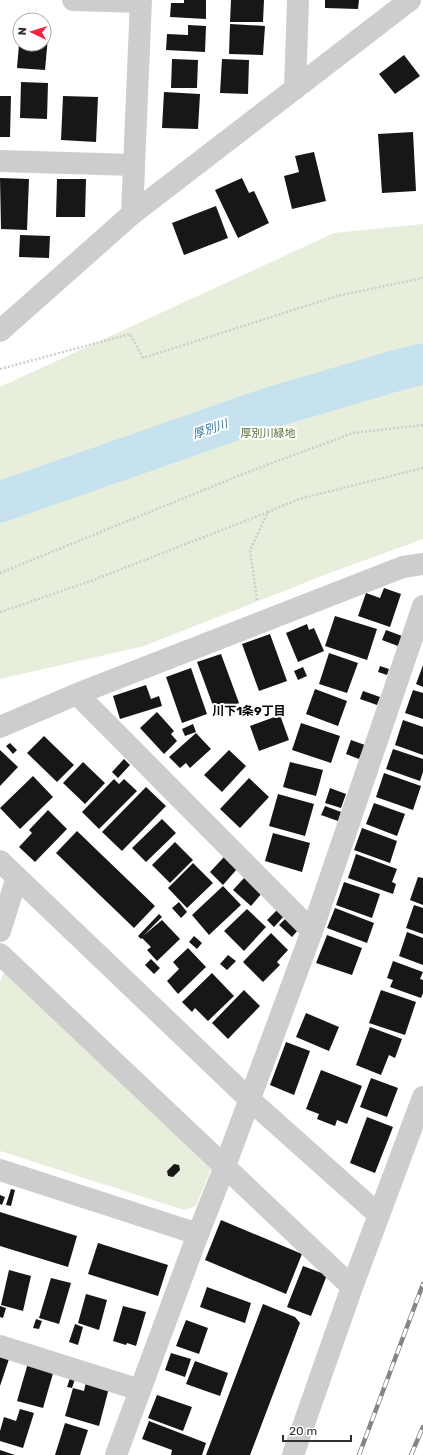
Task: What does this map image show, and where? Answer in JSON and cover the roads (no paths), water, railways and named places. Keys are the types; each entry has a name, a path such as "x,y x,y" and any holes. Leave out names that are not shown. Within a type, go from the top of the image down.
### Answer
{"street":[{"path":"73,0 140,1 132,214"},
{"path":"295,89 298,0"},
{"path":"0,331 132,214 410,0"},
{"path":"0,161 134,165"},
{"path":"0,727 77,694 260,622 403,567 423,564"},
{"path":"116,1455 312,931 423,606"},
{"path":"77,694 312,931"},
{"path":"0,861 249,1099 379,1215"},
{"path":"0,931 16,877"},
{"path":"0,954 352,1287"},
{"path":"293,1455 352,1287 423,1097"},
{"path":"0,1170 198,1234"},
{"path":"0,1346 140,1390"}],"waterway":[{"name":"厚別川","path":"0,502 266,409 423,364"}],"railway":[{"path":"359,1455 423,1284"},
{"path":"411,1455 423,1427"}],"district":[{"name":"川下1条9丁目","path":"249,711"}],"park label":[{"name":"厚別川緑地","path":"268,433"}]}
